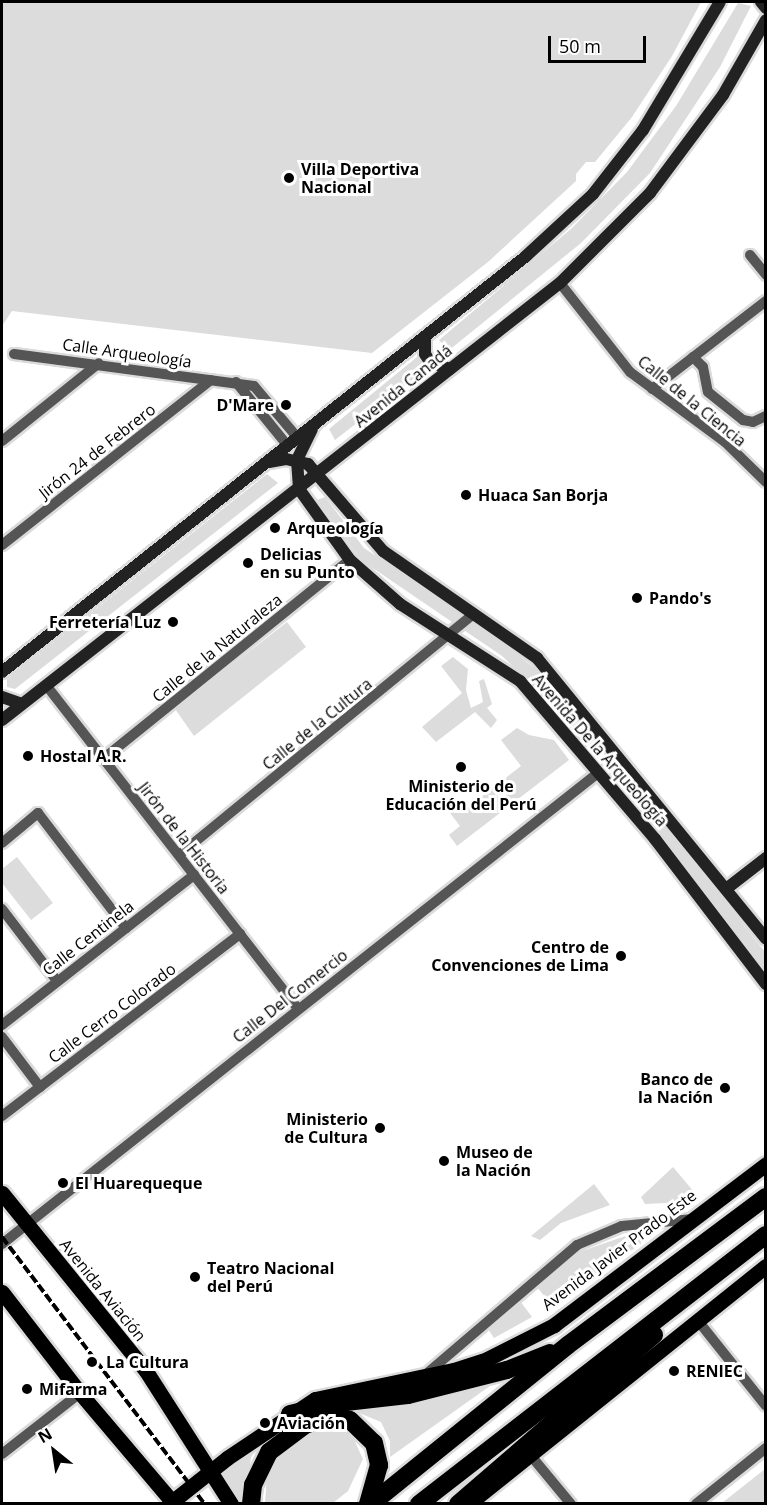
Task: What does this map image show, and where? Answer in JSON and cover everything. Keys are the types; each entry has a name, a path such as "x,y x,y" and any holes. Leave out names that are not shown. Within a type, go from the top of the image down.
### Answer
{"highway":[{"path":"370,1503 568,1345 765,1197"},
{"path":"419,1503 765,1235"},
{"path":"458,1503 682,1311 711,1276"},
{"path":"290,1414 457,1383 507,1370 568,1345"},
{"path":"251,1503 253,1485 269,1452 304,1425 333,1416 350,1420 374,1443 379,1465 370,1503"}],"main road":[{"name":"Avenida Canadá","path":"2,672 525,257 593,194 643,130 720,2"},
{"path":"761,2 765,8"},
{"name":"Avenida Canadá","path":"2,720 560,283 650,193 723,95 765,20"},
{"path":"425,337 425,354 430,362 450,369"},
{"path":"299,489 297,460 314,424"},
{"path":"265,462 297,460"},
{"name":"Avenida De la Arqueología","path":"297,460 319,473 361,529 383,551 545,666 765,939"},
{"name":"Avenida De la Arqueología","path":"299,489 350,560 373,584 449,637 520,681 655,839 765,984"},
{"path":"2,697 22,704"},
{"path":"726,890 765,858"},
{"name":"Avenida Javier Prado Este","path":"172,1503 208,1473 290,1414 333,1393 420,1379 487,1359 554,1324 765,1164"},
{"name":"Avenida Aviación","path":"2,1193 174,1408 208,1473 231,1503"},
{"path":"469,1503 532,1457 765,1266"},
{"path":"2,1292 80,1393 172,1503"}],"street":[{"path":"750,255 765,275"},
{"name":"Calle de la Ciencia","path":"560,283 630,372 724,442 765,482"},
{"path":"652,389 765,301"},
{"name":"Calle Arqueología","path":"14,354 99,363 254,386 292,441"},
{"path":"693,357 703,367 708,392 743,420 753,422 765,417"},
{"path":"2,441 99,363"},
{"name":"Jirón 24 de Febrero","path":"2,545 211,380"},
{"name":"Calle de la Naturaleza","path":"103,759 350,560"},
{"name":"Calle de la Cultura","path":"178,855 449,637 473,614"},
{"name":"Jirón de la Historia","path":"46,685 298,1009"},
{"name":"Calle Del Comercio","path":"2,1244 598,773"},
{"path":"2,843 38,813 126,928"},
{"name":"Calle Centinela","path":"2,1025 194,875"},
{"path":"2,909 57,981"},
{"name":"Calle Cerro Colorado","path":"2,1116 240,934"},
{"path":"2,1037 40,1087"},
{"path":"420,1379 577,1245 622,1226 693,1219"},
{"path":"699,1322 765,1406"},
{"path":"2,1454 80,1393"},
{"path":"696,1503 710,1499 765,1448"},
{"path":"532,1457 571,1503"}],"shaded area":[{"name":"Villa Deportiva Nacional","path":"2,2 701,2 672,56 632,117 595,162 586,162 576,174 576,181 488,262 372,353 12,311 2,326"},
{"path":"738,3 751,6 720,67 650,173 581,243 448,351 439,340 572,228 627,172 676,106"},
{"path":"417,357 425,370 335,440 329,429"},
{"path":"267,474 278,483 15,689 7,687 7,679"},
{"path":"325,497 364,548 461,612 536,669 605,751 599,756 550,701 502,656 361,560 317,500"},
{"path":"287,622 306,647 194,736 175,709"},
{"path":"453,657 468,669 466,690 471,708 483,702 479,681 484,679 492,704 487,708 497,720 491,728 475,712 436,742 422,727 462,693 441,666"},
{"path":"517,728 529,735 554,740 569,760 457,846 449,835 460,826 444,805 454,797 464,810 521,766 501,740"},
{"path":"637,791 765,952 765,972 630,796"},
{"path":"17,857 53,903 31,920 2,883 2,869"},
{"path":"673,1167 695,1193 685,1202 645,1204 641,1197"},
{"path":"594,1184 610,1205 561,1223 540,1240 531,1236"},
{"path":"634,1233 641,1236 641,1244 552,1306 537,1287 582,1251"},
{"path":"520,1301 532,1317 494,1338 488,1329"},
{"path":"497,1381 390,1457 390,1441 381,1422 352,1410 418,1404"},
{"path":"337,1425 351,1433 363,1459 348,1491 333,1503 265,1503 267,1475 283,1451 322,1426"},
{"path":"262,1442 251,1457 245,1503 240,1503 219,1474"},
{"path":"765,1469 765,1503 722,1503"}],"railway":[{"path":"2,1237 205,1504"}],"place":[{"name":"Villa Deportiva Nacional","path":"289,178"},
{"name":"D'Mare","path":"286,405"},
{"name":"Huaca San Borja","path":"466,495"},
{"name":"Arqueología","path":"275,528"},
{"name":"Delicias en su Punto","path":"248,563"},
{"name":"Pando's","path":"637,598"},
{"name":"Ferretería Luz","path":"173,622"},
{"name":"Hostal A.R.","path":"28,756"},
{"name":"Ministerio de Educación del Perú","path":"461,767"},
{"name":"Centro de Convenciones de Lima","path":"621,956"},
{"name":"Banco de la Nación","path":"725,1088"},
{"name":"Ministerio de Cultura","path":"380,1128"},
{"name":"Museo de la Nación","path":"444,1161"},
{"name":"El Huarequeque","path":"63,1183"},
{"name":"Teatro Nacional del Perú","path":"195,1277"},
{"name":"La Cultura","path":"92,1362"},
{"name":"RENIEC","path":"674,1371"},
{"name":"Mifarma","path":"27,1389"},
{"name":"Aviación","path":"265,1423"}]}
